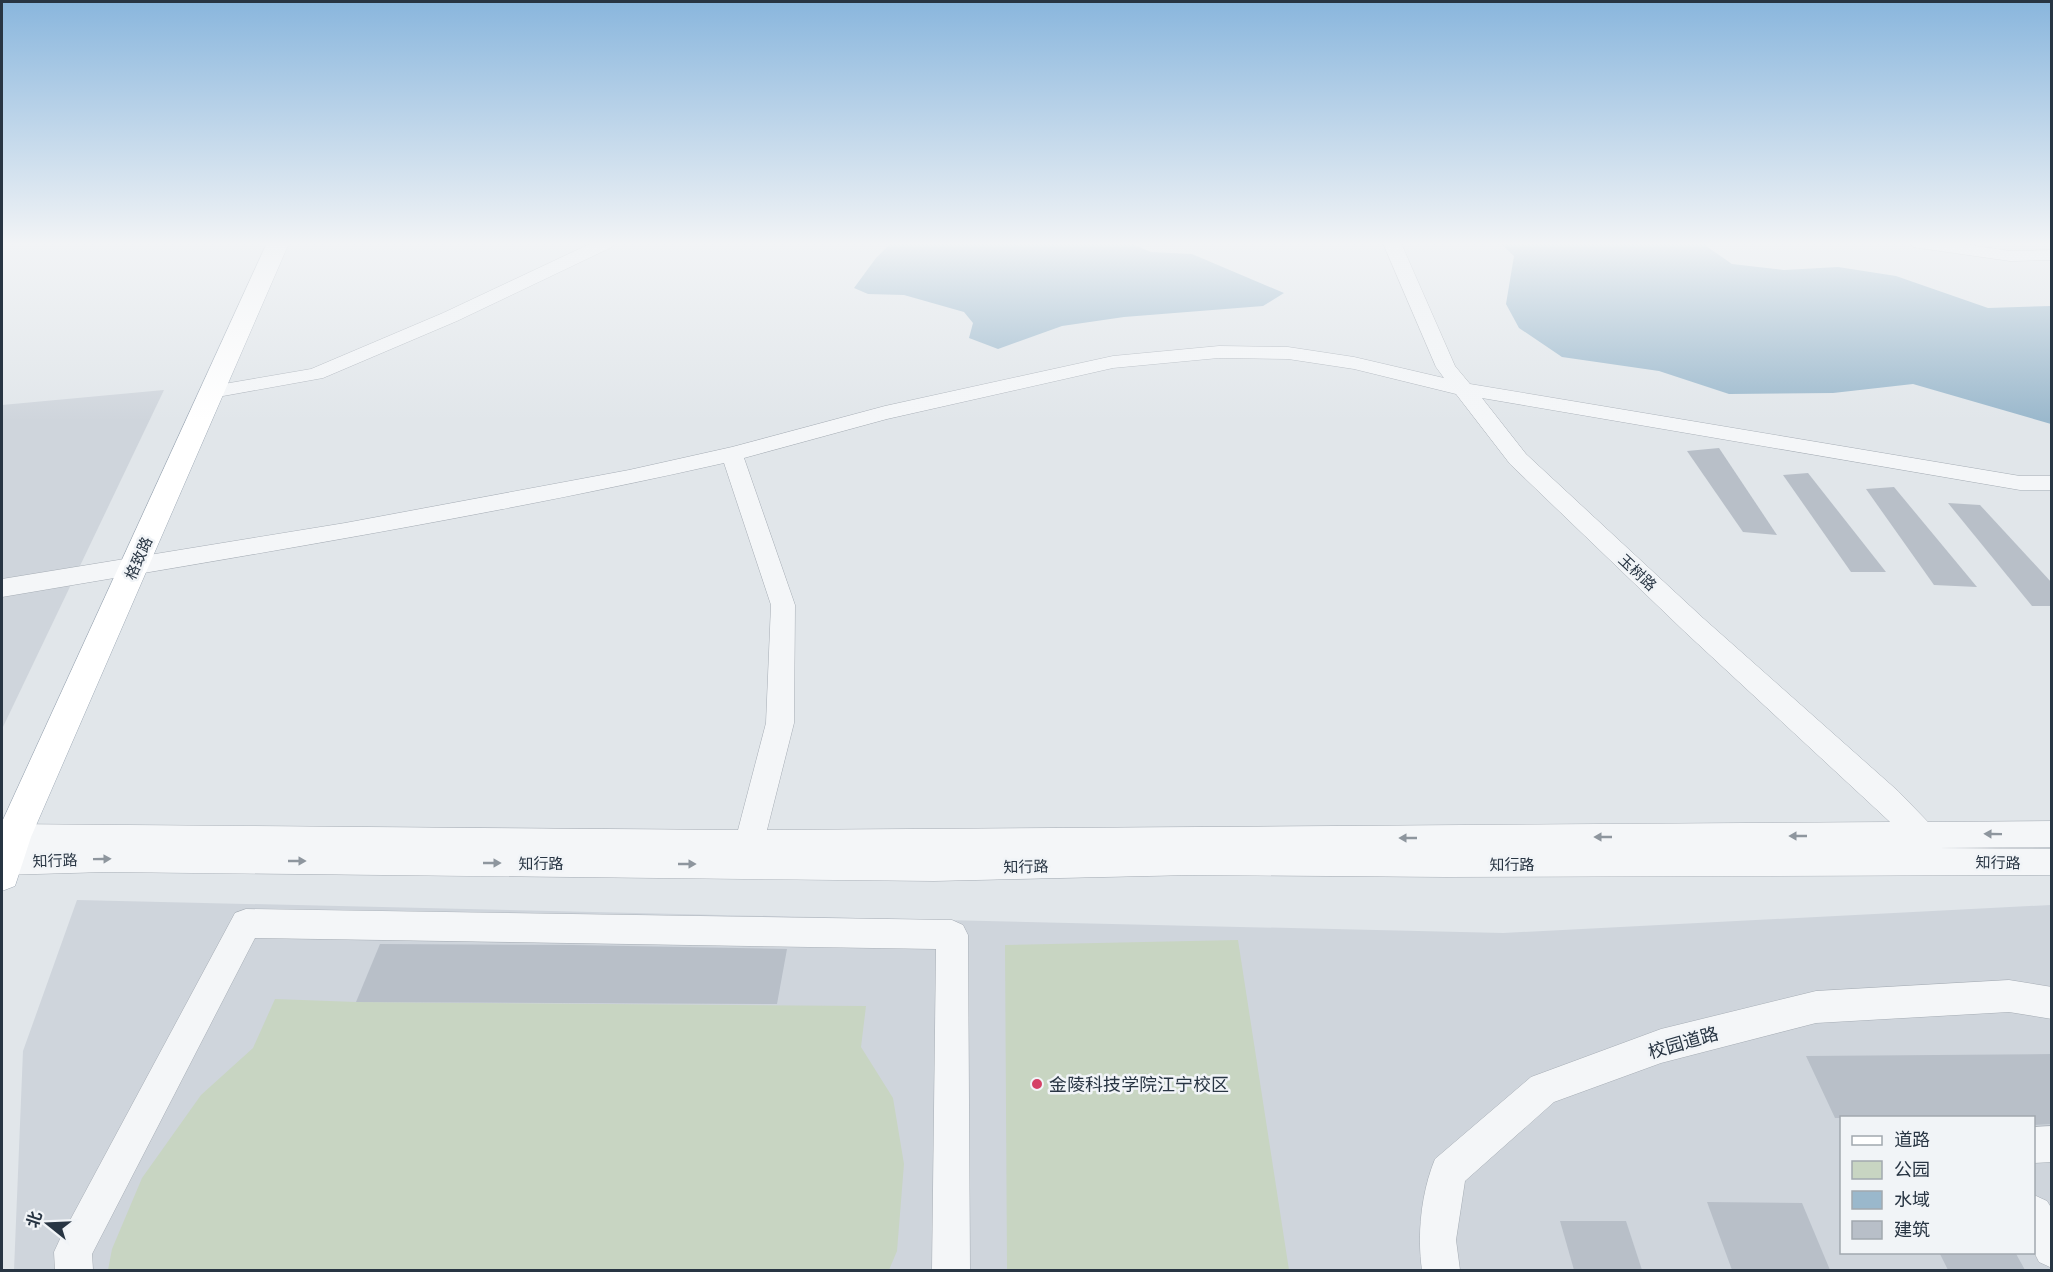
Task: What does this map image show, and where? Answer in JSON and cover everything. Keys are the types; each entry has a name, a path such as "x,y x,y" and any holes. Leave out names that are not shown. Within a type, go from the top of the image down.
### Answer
{"main road":[{"name":"格致路","path":"5,854 252,302"}],"street":[{"path":"212,392 316,374 481,302"},
{"name":"玉树路","path":"1418,302 1446,367 1518,459 1694,625 1887,800 1920,834 1935,861"},
{"path":"2,588 345,531 629,477 732,454 885,413 1113,362 1219,352 1288,353 1354,363 1463,389 2020,483 2052,483"},
{"path":"732,454 783,605 780,723 749,843"},
{"name":"知行路","path":"5,854 749,843 2052,834"},
{"name":"知行路","path":"5,854 106,859 934,868 1192,862 1494,864 2052,862"},
{"path":"74,1270 73,1252 246,924 952,936 951,1270"},
{"name":"校园道路","path":"1441,1270 1437,1240 1448,1172 1543,1089 1661,1046 1816,1007 2009,996 2052,1003"},
{"path":"2035,1145 2052,1144"},
{"path":"2035,1216 2052,1249"}],"shaded area":[{"path":"164,390 2,729 2,405"},
{"name":"金陵科技学院江宁校区","path":"77,900 1503,933 2051,905 2051,1270 14,1270 23,1051"}],"green space":[{"path":"1238,940 1289,1270 1007,1270 1005,945"},
{"path":"275,999 356,1002 866,1006 861,1047 893,1098 904,1164 897,1251 889,1270 108,1270 112,1249 142,1178 201,1095 253,1048"}],"water":[{"path":"930,302 1269,302 1263,306 1124,317 1062,326 998,349 969,338 973,323 964,312"},
{"path":"1972,302 1988,308 2051,306 2051,424 1913,384 1833,393 1729,394 1659,371 1562,357 1519,328 1506,304"}],"building":[{"path":"1719,448 1777,535 1743,532 1687,451"},
{"path":"1808,473 1886,572 1851,572 1783,475"},
{"path":"1894,487 1977,587 1934,585 1866,489"},
{"path":"1948,503 1980,505 2052,583 2052,606 2032,606"},
{"path":"380,944 787,949 777,1004 356,1002"},
{"path":"2052,1054 2052,1124 2035,1125 2035,1116 1840,1116 1840,1118 1835,1118 1806,1056"},
{"path":"1707,1202 1802,1203 1830,1270 1732,1270"},
{"path":"1560,1221 1626,1221 1642,1270 1574,1270"},
{"path":"1940,1254 2016,1254 2025,1270 1948,1270"}],"place":[{"name":"金陵科技学院江宁校区","path":"1037,1084"}]}
